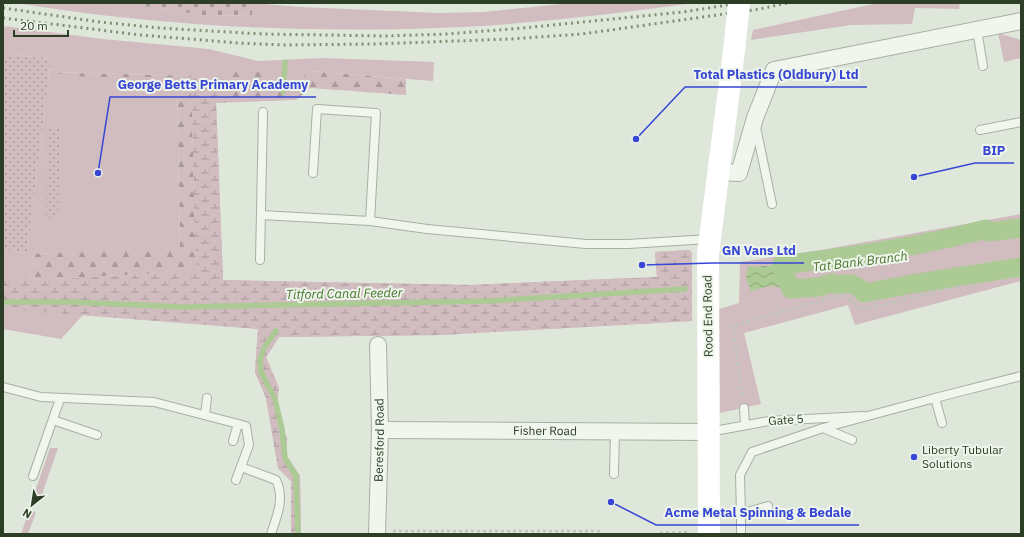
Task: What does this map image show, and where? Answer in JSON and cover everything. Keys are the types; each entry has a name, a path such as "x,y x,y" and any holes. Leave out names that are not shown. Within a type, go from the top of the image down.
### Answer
{"street":[{"name":"Rood End Road","path":"703,533 710,432 708,246 739,3"},
{"path":"718,172 739,173 755,118 774,70 1021,21"},
{"name":"Beresford Road","path":"377,534 380,430 378,345"},
{"name":"Fisher Road","path":"380,430 710,432"}],"lane":[{"path":"977,30 984,66"},
{"path":"313,173 317,109 376,113 370,221"},
{"path":"260,260 263,112"},
{"path":"755,118 772,204"},
{"path":"980,130 1021,122"},
{"path":"261,215 370,221 426,229 586,244 708,246"},
{"path":"741,534 740,475 752,452 863,416 1021,376"},
{"path":"3,387 41,397 60,399 154,402 246,426 249,445 236,480"},
{"path":"205,415 207,398"},
{"path":"935,398 942,423"},
{"path":"33,476 60,399"},
{"path":"744,408 745,424"},
{"name":"Gate 5","path":"710,432 745,424 769,421 863,416"},
{"path":"53,420 97,435"},
{"path":"233,440 238,424"},
{"path":"823,428 852,440"},
{"path":"614,431 614,474"},
{"path":"241,467 276,480 281,491 278,513 271,534"},
{"path":"741,514 768,506"}],"path":[{"path":"744,408 733,326 843,294 862,310 963,285"},
{"path":"393,531 602,531"},
{"path":"660,533 703,533"}],"green space":[{"path":"16,3 124,3 209,16 252,15 253,3 300,7 439,13 484,12 571,3 695,3 521,23 463,27 351,30 239,27 183,23 127,18"},
{"path":"124,3 253,3 252,15 209,16"},
{"path":"878,3 960,3 959,9 915,8 912,24 851,25 751,40 753,30"},
{"path":"3,26 103,39 209,49 258,61 323,58 434,62 433,81 308,71 294,88 281,91 274,89 268,77 215,77 223,280 470,285 657,277 655,252 690,250 692,254 692,321 440,335 279,337 266,357 279,388 276,407 287,439 286,455 300,476 301,534 291,534 291,481 278,468 266,398 255,372 258,329 83,315 61,339 3,329 3,249 27,253 51,59 3,54","holes":["54,72 191,76 196,271 30,280 34,254 180,248 177,89"]},
{"path":"998,33 1021,40 1021,58 1004,62"},
{"path":"3,54 51,59 27,253 3,249"},
{"path":"265,64 268,77 274,89 286,91 294,87 308,71 406,79 406,95 310,88 296,100 216,103 215,77"},
{"path":"48,72 191,76 196,271 30,280 34,254 180,247 177,89"},
{"path":"191,76 215,77 223,280 470,285 657,277 655,252 690,250 692,254 692,321 440,335 279,337 266,357 279,388 276,407 287,439 286,455 300,476 301,534 291,534 291,481 278,468 266,398 255,372 258,329 3,309 3,280 20,281 196,271"},
{"path":"47,126 60,127 58,218 46,218"},
{"path":"1021,214 1021,281 855,325 848,305 744,333 761,404 720,413 719,309 739,303 740,262 821,250"},
{"path":"50,448 58,448 40,500 33,497"},
{"path":"29,510 36,512 28,534 21,534"}],"water":[{"path":"781,265 791,289 769,286 751,291 746,277 748,267"}],"waterway":[{"path":"283,92 285,62"},
{"name":"Tat Bank Branch","path":"1021,228 989,232 986,229 884,251 781,265 791,289 819,287 832,283 839,285 854,285 864,293 1021,267"},
{"name":"Titford Canal Feeder","path":"3,302 72,302 183,307 489,301 685,289"},
{"path":"276,331 264,348 260,360 261,372 275,399 282,429 285,458 296,476 298,534"}],"railway":[{"path":"3,8 100,22 160,28 262,34 386,36 447,34 523,28 683,12 740,3"},
{"path":"3,18 141,35 238,43 283,45 374,44 510,39 582,34 760,9 787,3"}],"place":[{"name":"Total Plastics (Oldbury) Ltd","path":"636,139"},
{"name":"George Betts Primary Academy","path":"98,173"},
{"name":"BIP","path":"914,177"},
{"name":"GN Vans Ltd","path":"642,265"},
{"name":"Liberty Tubular Solutions","path":"914,457"},
{"name":"Acme Metal Spinning & Bedale","path":"611,502"}]}
